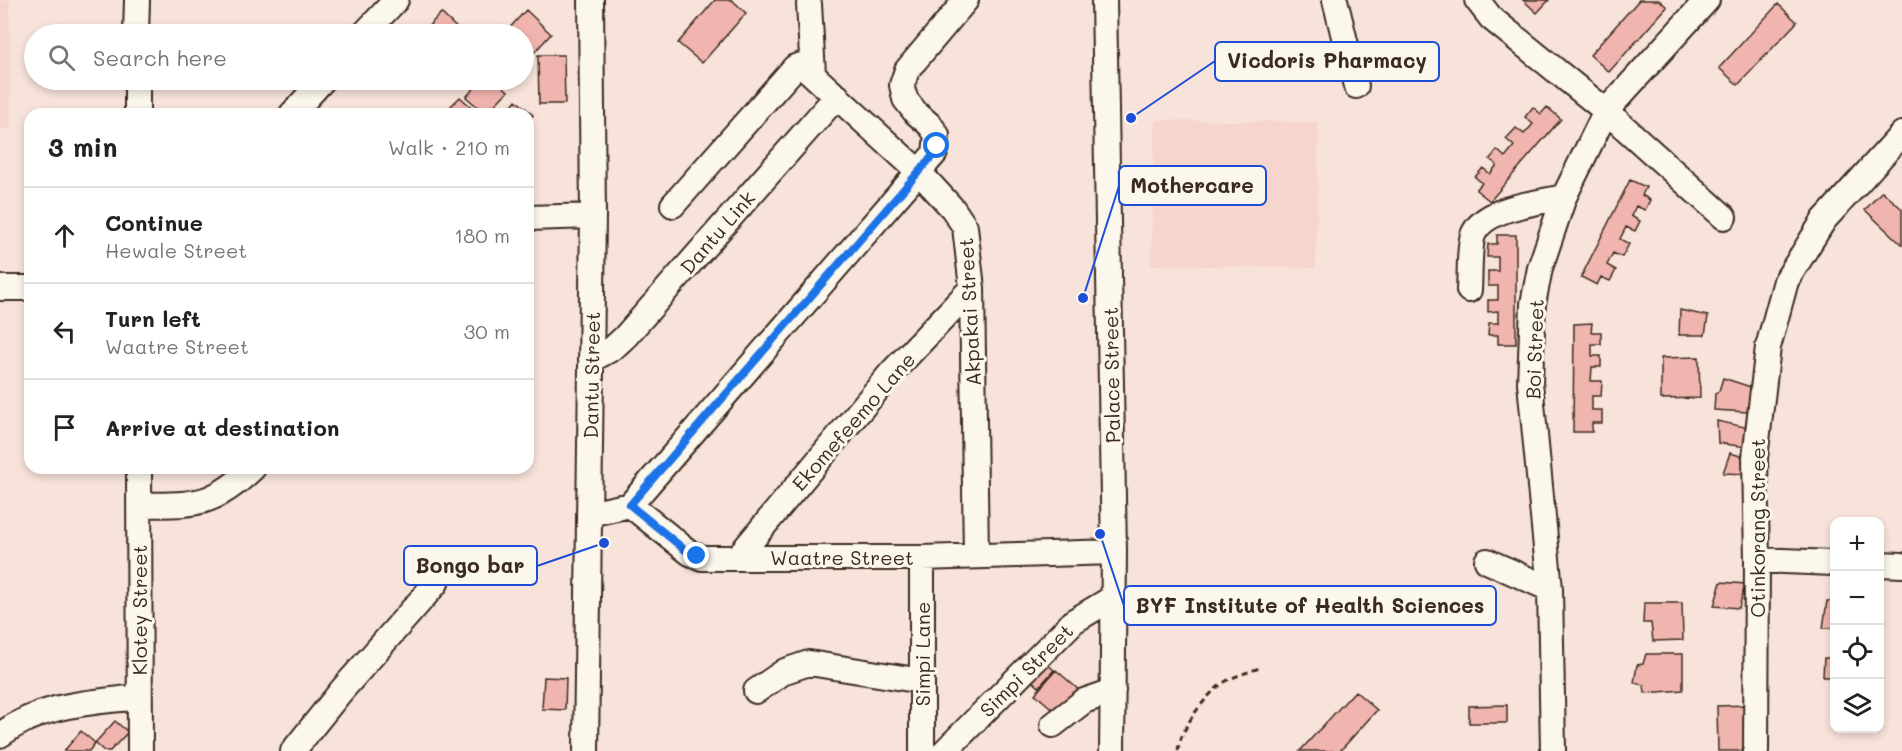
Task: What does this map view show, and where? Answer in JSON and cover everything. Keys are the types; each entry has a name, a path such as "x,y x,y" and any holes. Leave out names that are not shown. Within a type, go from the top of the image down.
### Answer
{"street":[{"path":"136,0 136,24"},
{"path":"373,24 396,0"},
{"name":"Dantu Street","path":"586,751 593,216 591,0"},
{"path":"588,514 630,505 935,153 937,135 905,99 902,85 907,70 966,0"},
{"name":"Palace Street","path":"1104,0 1114,552 1112,751"},
{"path":"1335,0 1356,86"},
{"path":"1477,0 1491,18 1606,111 1724,217"},
{"name":"Boi Street","path":"1553,751 1550,589 1530,383 1533,304 1540,268 1563,197 1606,111 1707,0"},
{"path":"673,206 795,67 808,70 809,4"},
{"name":"Akpakai Street","path":"808,70 919,172 953,208 965,227 972,288 976,555"},
{"path":"137,90 137,108"},
{"path":"297,108 314,90"},
{"name":"Dantu Link","path":"591,360 613,348 625,336 837,96"},
{"name":"Otinkorang Street","path":"1756,751 1755,458 1768,347 1786,281 1824,220 1902,134"},
{"path":"1469,290 1472,236 1483,220 1508,209 1563,197"},
{"path":"534,218 593,216"},
{"path":"0,288 24,288"},
{"name":"Ekomefeemo Lane","path":"738,557 891,373 972,288"},
{"name":"Klotey Street","path":"139,474 140,751"},
{"path":"140,505 196,504 233,486 246,474"},
{"name":"Waatre Street","path":"630,505 690,554 702,558 922,558 1114,552"},
{"name":"Simpi Lane","path":"922,558 922,751"},
{"path":"1757,560 1830,563"},
{"path":"1487,561 1550,589"},
{"path":"1884,564 1902,565"},
{"path":"293,751 342,690 436,583"},
{"name":"Simpi Street","path":"945,751 1074,621 1114,597"},
{"path":"756,691 786,671 809,663 922,681"},
{"path":"1053,725 1084,701 1113,691"},
{"path":"0,735 13,726 55,708 79,703 139,697"}],"path":[{"path":"1179,751 1179,744 1189,722 1211,694 1227,680 1259,668"}],"shaded area":[{"path":"0,0 10,0 11,129 0,129"},
{"path":"1155,120 1319,122 1316,268 1151,265"}],"building":[{"path":"715,0 732,0 746,13 702,63 678,43"},
{"path":"1523,0 1549,0 1537,13"},
{"path":"1639,0 1659,0 1667,7 1609,72 1590,55"},
{"path":"1778,4 1797,22 1738,85 1719,68"},
{"path":"526,10 551,34 534,53 534,24 513,24"},
{"path":"441,13 453,24 431,24"},
{"path":"538,55 564,55 565,104 539,104"},
{"path":"473,90 508,91 492,108 479,108 466,97"},
{"path":"460,97 472,108 451,108"},
{"path":"516,100 525,108 510,108"},
{"path":"1533,107 1541,114 1547,107 1561,119 1490,201 1476,190 1482,183 1475,177 1483,168 1490,174 1497,165 1490,159 1497,150 1505,157 1514,146 1506,139 1516,128 1524,134 1533,124 1525,117"},
{"path":"1630,180 1646,187 1642,195 1650,200 1645,210 1636,206 1631,216 1640,221 1635,231 1626,227 1620,239 1629,244 1622,257 1613,253 1607,265 1616,270 1610,281 1601,277 1597,285 1581,277"},
{"path":"1882,191 1902,209 1902,245 1865,210"},
{"path":"1497,235 1516,235 1516,344 1498,344 1498,335 1488,335 1489,323 1498,323 1498,311 1488,312 1488,300 1498,300 1498,286 1488,286 1488,271 1498,271 1498,257 1487,257 1488,244 1497,244"},
{"path":"1680,310 1708,316 1705,335 1679,335"},
{"path":"1592,323 1591,332 1601,332 1601,344 1592,344 1592,356 1601,356 1601,367 1592,367 1591,381 1602,381 1601,396 1592,396 1592,410 1602,410 1602,423 1592,423 1592,432 1573,432 1574,324"},
{"path":"1699,357 1700,398 1661,399 1661,358"},
{"path":"1723,378 1754,388 1747,412 1714,410 1715,394 1719,391"},
{"path":"1717,421 1754,429 1753,448 1718,443"},
{"path":"1730,453 1751,459 1748,474 1723,473"},
{"path":"1721,582 1745,584 1739,608 1714,606"},
{"path":"1827,601 1830,601 1830,628 1823,628"},
{"path":"1644,603 1682,603 1683,640 1653,641 1651,623 1643,623"},
{"path":"1646,654 1683,654 1683,690 1645,693 1644,685 1634,683 1637,665 1643,664"},
{"path":"1824,658 1830,658 1830,677 1823,677"},
{"path":"1044,661 1054,670 1039,687 1029,678"},
{"path":"1056,670 1079,690 1058,714 1035,694"},
{"path":"544,677 566,678 565,710 542,709"},
{"path":"1355,691 1377,710 1340,751 1300,751"},
{"path":"1507,705 1507,723 1469,723 1469,706"},
{"path":"1749,705 1750,751 1718,751 1717,706"},
{"path":"115,721 128,732 110,751 104,751 95,743"},
{"path":"81,731 95,743 89,751 64,751"}],"place":[{"name":"Vicdoris Pharmacy","path":"1131,118"},
{"name":"Mothercare","path":"1083,298"},
{"name":"BYF Institute of Health Sciences","path":"1100,534"},
{"name":"Bongo bar","path":"604,543"}],"route":[{"path":"697,556 690,554 630,505 935,153 937,146"}]}
